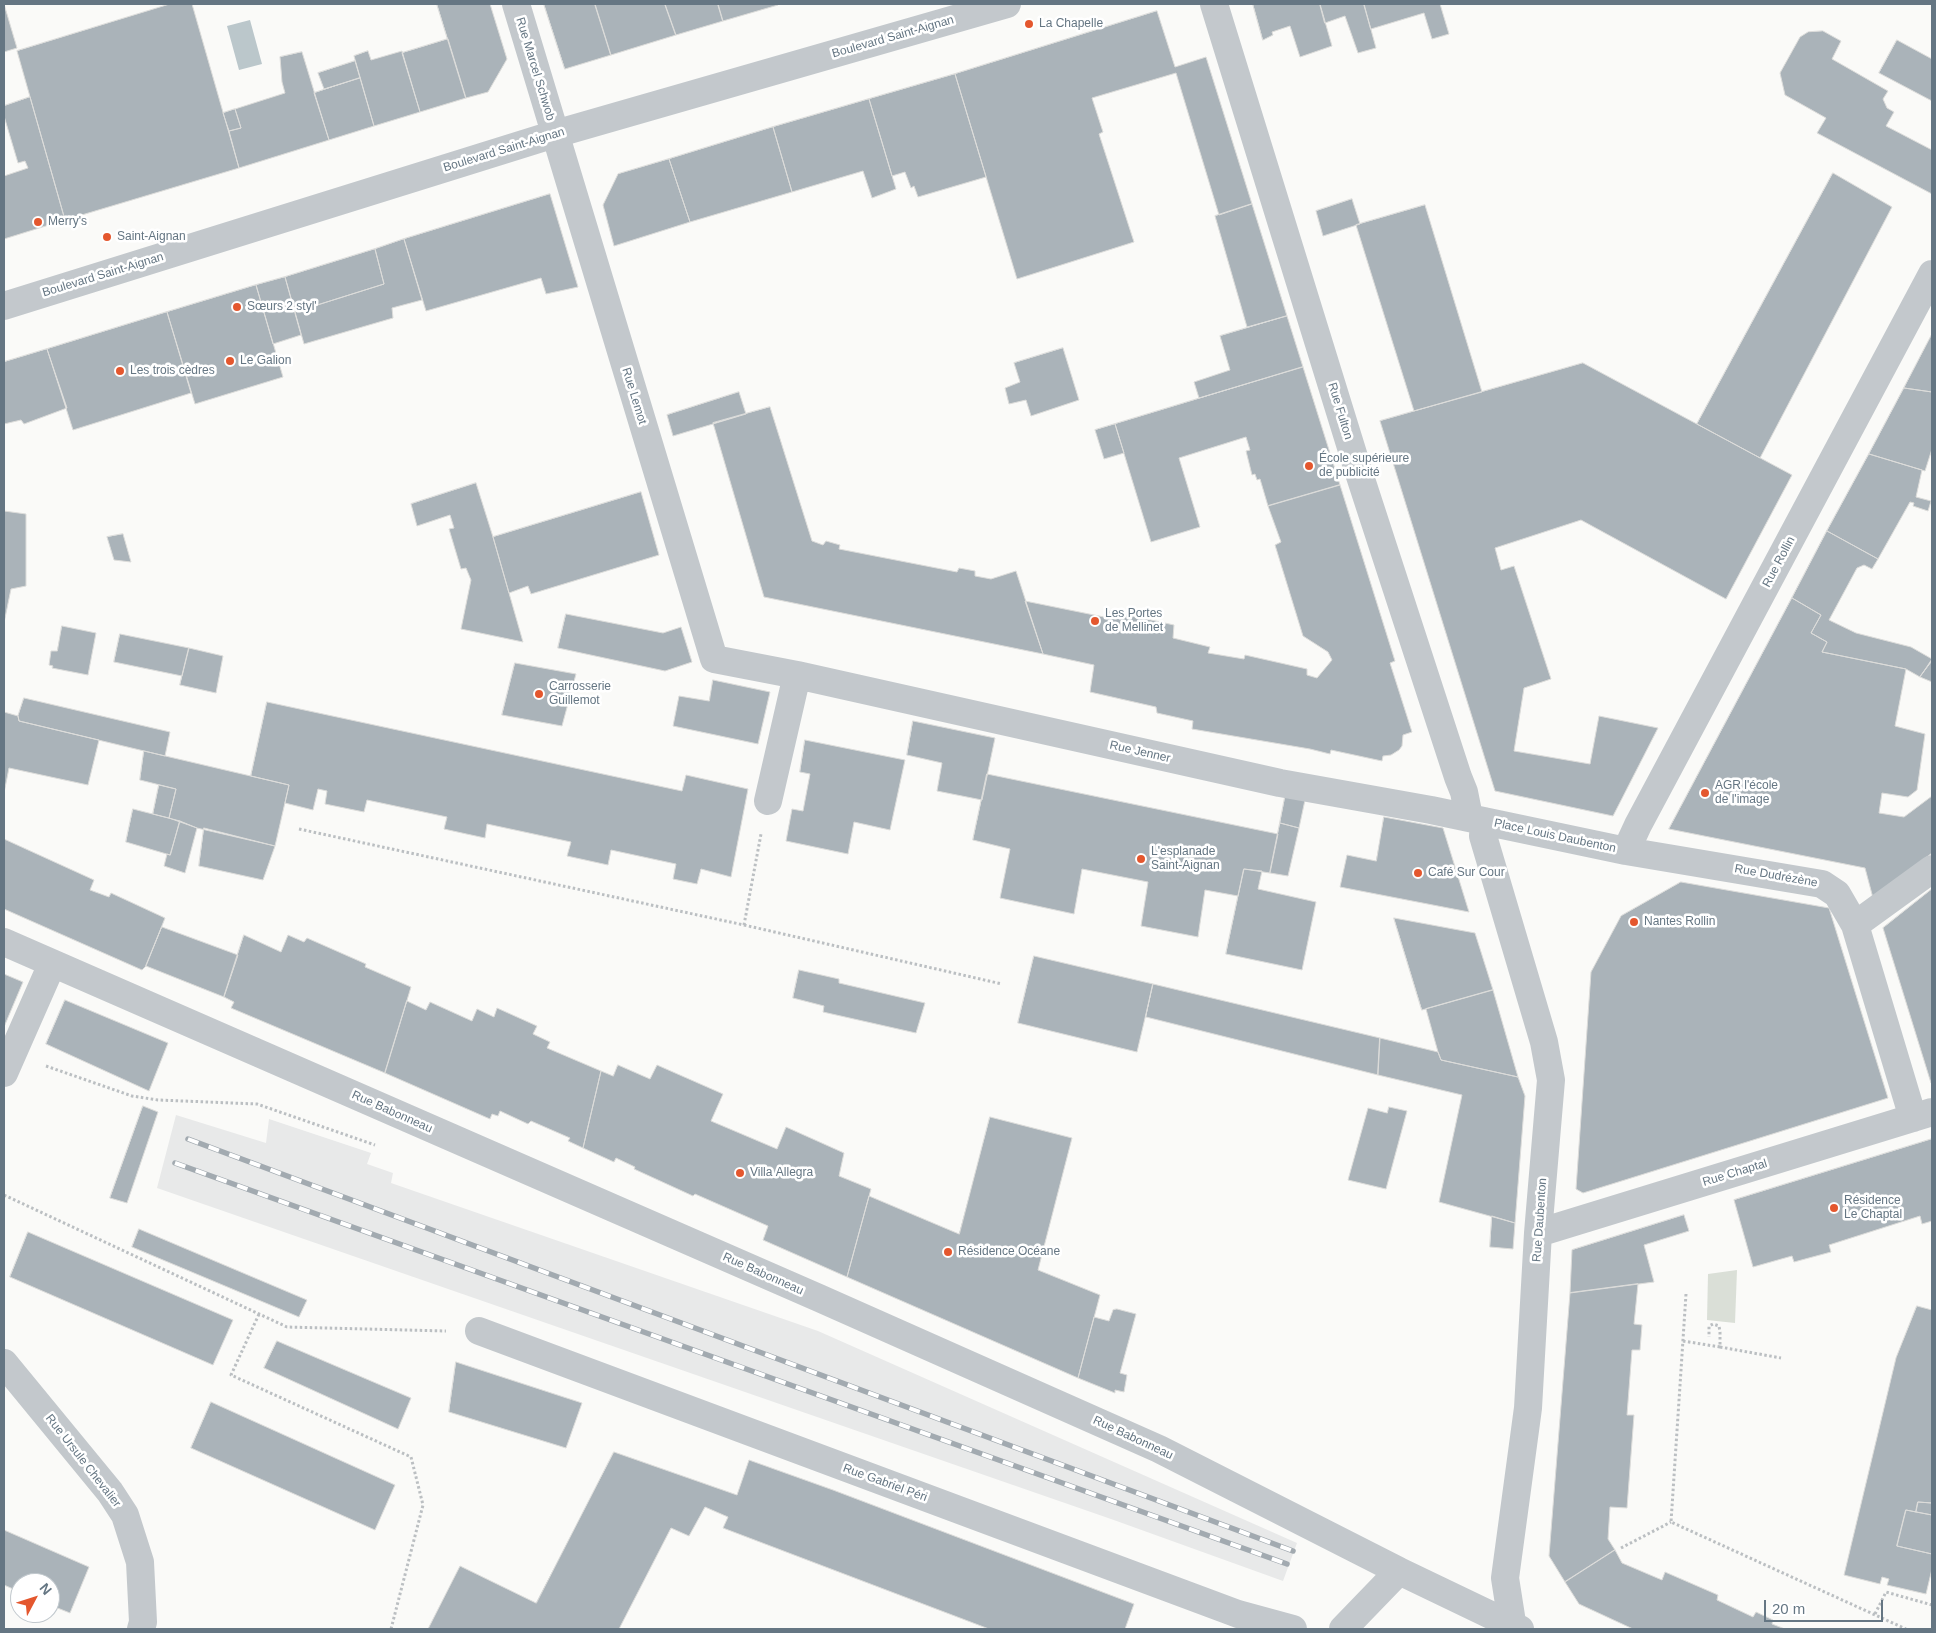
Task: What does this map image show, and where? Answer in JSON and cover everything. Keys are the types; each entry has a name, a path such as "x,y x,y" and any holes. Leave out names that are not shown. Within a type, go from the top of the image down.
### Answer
{"street":[{"name":"Rue Marcel Schwob","path":"516,4 555,134"},
{"name":"Boulevard Saint-Aignan","path":"4,306 555,134 1007,4"},
{"name":"Rue Fulton","path":"1214,4 1358,470 1458,777 1476,819"},
{"name":"Rue Lemot","path":"555,134 714,659"},
{"name":"Rue Rollin","path":"1626,851 1638,825 1932,274"},
{"name":"Rue Jenner","path":"714,659 798,675 1280,783 1476,819"},
{"path":"768,801 798,675"},
{"name":"Place Louis Daubenton","path":"1476,819 1626,851"},
{"name":"Rue Daubenton","path":"1476,819 1483,836 1544,1042 1550,1080 1538,1234 1528,1408 1505,1578 1515,1628"},
{"name":"Rue Dudrézène","path":"1626,851 1822,884 1837,894 1856,925 1923,1115"},
{"path":"1856,925 1932,869"},
{"name":"Rue Babonneau","path":"4,942 810,1294 1159,1449 1515,1628"},
{"path":"8,1063 52,964"},
{"name":"Rue Chaptal","path":"1538,1234 1923,1115"},
{"name":"Rue Gabriel Péri","path":"479,1332 1238,1614 1294,1629"},
{"name":"Rue Ursule Chevalier","path":"4,1364 110,1492 125,1515 140,1562 143,1622 141,1629"},
{"path":"1343,1629 1399,1571"}],"path":[{"path":"744,925 768,801"},
{"path":"299,829 744,925 1002,984"},
{"path":"8,1063 132,1096 158,1100 257,1104 393,1151 424,1125"},
{"path":"4,1195 287,1327 479,1332"},
{"path":"1671,1522 1686,1294"},
{"path":"258,1314 231,1375 411,1456 423,1505 391,1629"},
{"path":"1709,1337 1709,1326 1713,1324 1718,1326 1720,1347"},
{"path":"1683,1341 1781,1358"},
{"path":"1621,1548 1671,1522"},
{"path":"1671,1522 1906,1629"},
{"path":"1875,1614 1886,1592 1932,1604"}],"shaded area":[{"path":"250,20 262,64 239,70 227,26"},
{"path":"176,1115 266,1143 269,1119 371,1153 367,1164 393,1173 391,1183 818,1331 1297,1543 1283,1581 1111,1519 157,1188"},
{"path":"1737,1270 1735,1323 1707,1320 1708,1274"}],"building":[{"path":"4,4 17,48 4,52"},
{"path":"170,4 192,4 239,168 65,220 17,51"},
{"path":"437,4 490,4 507,59 488,92 466,98"},
{"path":"544,4 595,4 611,55 565,69"},
{"path":"595,4 665,4 676,35 611,55"},
{"path":"665,4 718,4 723,21 676,35"},
{"path":"718,4 778,4 778,5 723,21"},
{"path":"1253,4 1320,4 1332,46 1300,57 1290,26 1272,32 1273,35 1263,40"},
{"path":"1320,4 1364,4 1376,48 1358,53 1345,16 1325,23"},
{"path":"1364,4 1440,4 1449,34 1432,39 1424,13 1371,29"},
{"path":"1157,11 1175,67 1206,57 1252,204 1219,215 1176,73 1092,98 1103,132 1099,134 1134,242 1017,279 955,74"},
{"path":"1823,31 1841,41 1832,59 1888,91 1883,99 1887,108 1894,112 1886,126 1932,150 1932,194 1817,133 1826,118 1785,95 1780,73 1800,37 1808,32"},
{"path":"448,39 466,98 420,112 402,53"},
{"path":"1897,40 1932,59 1932,101 1879,73"},
{"path":"368,51 371,60 402,51 420,112 374,126 354,56"},
{"path":"302,52 329,140 239,168 229,131 241,128 235,109 285,93 280,57"},
{"path":"355,61 360,78 324,89 318,73"},
{"path":"955,74 986,177 918,197 914,186 911,188 905,172 892,176 869,99"},
{"path":"360,78 374,126 329,140 314,93"},
{"path":"30,97 65,220 4,239 4,176 28,168 25,161 18,163 4,116 4,106"},
{"path":"869,99 896,189 872,198 863,171 792,192 773,127"},
{"path":"235,109 241,128 229,131 223,113"},
{"path":"773,127 792,192 690,222 669,159"},
{"path":"669,159 690,222 614,246 603,205 618,174"},
{"path":"1833,173 1892,207 1760,458 1697,424"},
{"path":"550,194 578,287 546,294 541,278 426,311 404,239"},
{"path":"1352,199 1360,224 1323,236 1316,211"},
{"path":"1252,204 1287,316 1247,327 1215,216"},
{"path":"1425,205 1482,392 1414,411 1356,225"},
{"path":"404,239 422,300 392,308 393,318 304,344 295,312 384,284 375,249"},
{"path":"375,249 384,284 295,312 285,277"},
{"path":"285,277 301,335 273,344 256,285"},
{"name":"Le Galion","path":"256,285 283,377 195,404 167,312"},
{"name":"Les trois cèdres","path":"167,312 191,393 73,430 47,349"},
{"path":"1287,316 1303,367 1199,398 1194,382 1230,370 1220,336"},
{"path":"1932,334 1932,392 1904,388"},
{"path":"1063,348 1079,400 1031,416 1026,400 1009,404 1005,388 1020,382 1014,363"},
{"path":"47,349 67,408 24,424 21,420 4,424 4,362"},
{"path":"1583,363 1792,475 1726,599 1581,520 1495,548 1501,570 1514,566 1551,679 1524,688 1514,751 1590,764 1599,716 1658,728 1613,816 1495,791 1380,421"},
{"path":"1303,367 1340,485 1268,506 1260,479 1257,480 1255,474 1252,475 1246,451 1250,450 1246,437 1179,458 1200,527 1151,542 1115,424"},
{"path":"1904,388 1932,392 1932,449 1925,471 1869,454"},
{"path":"739,392 746,414 673,436 667,415"},
{"path":"770,407 812,541 823,545 826,541 840,545 839,549 957,572 959,568 975,571 975,576 991,579 1016,571 1043,654 764,597 713,423"},
{"path":"1115,424 1124,453 1104,459 1095,430"},
{"path":"1869,454 1922,470 1916,497 1931,501 1928,511 1913,506 1914,503 1910,502 1878,559 1827,531"},
{"path":"476,483 523,642 461,629 471,580 466,568 461,569 449,529 454,528 450,515 417,526 411,504"},
{"name":"Les Portes de Mellinet","path":"1340,485 1395,661 1390,663 1412,732 1403,735 1402,746 1399,750 1391,755 1383,756 1382,761 1331,750 1330,754 1192,729 1193,721 1157,713 1156,707 1090,692 1094,665 1043,654 1025,601 1104,617 1105,610 1174,625 1173,638 1210,647 1208,653 1244,659 1245,655 1307,669 1307,675 1317,678 1332,660 1328,652 1303,636 1275,545 1281,542 1268,506"},
{"path":"641,492 659,555 531,594 528,586 509,593 493,537"},
{"path":"4,511 26,514 26,586 11,589 4,623"},
{"path":"1827,531 1878,559 1872,569 1864,565 1857,568 1829,620 1856,633 1911,647 1932,659 1920,677 1906,669 1822,652 1827,642 1811,633 1821,615 1792,598"},
{"path":"123,534 131,562 114,560 107,537"},
{"path":"1792,598 1821,615 1811,633 1827,642 1822,652 1906,669 1895,726 1925,734 1917,790 1908,797 1882,793 1879,813 1904,817 1932,796 1932,853 1873,898 1865,868 1669,829"},
{"path":"566,614 663,633 681,627 692,662 665,671 558,648"},
{"path":"62,626 96,633 88,675 52,668 53,666 49,665 51,651 57,651"},
{"path":"120,634 189,648 182,676 114,662"},
{"path":"189,648 223,656 216,693 180,685"},
{"path":"1932,661 1932,682 1920,677"},
{"name":"Carrosserie Guillemot","path":"515,663 576,674 562,726 502,715"},
{"path":"713,680 770,692 758,744 673,726 679,696 709,701"},
{"path":"24,698 170,732 165,756 19,721 18,716"},
{"path":"267,702 682,791 686,775 748,789 731,877 701,869 697,884 673,879 676,864 611,850 608,865 567,856 571,842 487,824 485,838 444,829 447,817 367,800 364,812 325,804 327,791 318,789 313,810 285,803 289,785 251,776"},
{"path":"4,712 18,716 19,721 99,740 88,785 9,768 4,793"},
{"path":"913,721 995,738 982,800 937,791 942,763 907,755"},
{"path":"805,740 905,760 890,830 854,822 848,854 786,841 792,809 803,811 810,774 800,772"},
{"path":"144,751 289,785 275,846 197,828 169,818 176,789 140,780"},
{"name":"L'esplanade Saint-Aignan","path":"987,774 1278,834 1270,873 1244,869 1238,896 1205,890 1198,937 1141,926 1148,882 1082,869 1074,914 1000,898 1010,849 973,840"},
{"path":"159,785 176,789 169,818 153,814"},
{"path":"1285,797 1305,800 1299,828 1280,823"},
{"path":"133,809 180,821 170,855 126,842"},
{"path":"1384,817 1443,828 1469,912 1340,887 1347,855 1376,861"},
{"path":"180,821 197,828 185,873 164,866 167,854 170,855"},
{"path":"1280,823 1299,828 1288,876 1270,873"},
{"path":"204,828 275,846 263,880 199,866"},
{"path":"4,839 94,880 90,890 109,897 111,893 165,918 146,966 142,970 4,909"},
{"path":"1244,869 1262,871 1258,889 1316,902 1302,970 1226,954"},
{"path":"1681,882 1829,908 1888,1098 1583,1193 1576,1189 1591,972 1621,916"},
{"path":"1932,889 1932,1082 1931,1083 1883,928"},
{"path":"1394,918 1475,933 1493,990 1422,1010"},
{"path":"162,927 238,955 224,997 146,966"},
{"path":"244,935 281,952 288,935 304,942 307,938 366,964 365,967 411,987 385,1073 231,1008 234,1002 224,997"},
{"path":"1034,956 1153,984 1137,1052 1018,1023"},
{"path":"799,970 839,979 839,983 925,1003 916,1033 823,1012 824,1006 793,998"},
{"path":"4,974 23,982 4,1027"},
{"path":"1153,984 1380,1038 1378,1075 1146,1017"},
{"path":"1493,990 1518,1077 1441,1060 1438,1052 1426,1009"},
{"path":"65,1000 168,1043 149,1091 46,1044"},
{"path":"407,1001 426,1010 430,1002 472,1021 477,1009 494,1017 497,1008 537,1026 533,1034 550,1042 547,1048 601,1071 583,1148 568,1141 570,1138 531,1121 528,1124 500,1111 498,1116 492,1114 490,1119 385,1073"},
{"path":"1380,1038 1438,1052 1441,1060 1518,1077 1525,1096 1515,1223 1439,1202 1462,1095 1378,1075"},
{"name":"Villa Allegra","path":"618,1065 650,1079 657,1065 723,1094 711,1121 777,1149 786,1127 844,1153 839,1176 871,1189 847,1277 763,1240 768,1226 695,1194 693,1196 634,1169 635,1167 616,1158 614,1162 583,1148 601,1071 613,1076"},
{"path":"143,1106 158,1112 127,1203 110,1198"},
{"path":"1389,1107 1407,1111 1386,1189 1348,1180 1368,1108 1387,1113"},
{"name":"Résidence Océane","path":"990,1117 1072,1138 1038,1270 1100,1295 1078,1378 847,1277 869,1196 959,1234"},
{"name":"Résidence Le Chaptal","path":"1932,1139 1932,1221 1922,1224 1920,1216 1829,1245 1831,1252 1794,1262 1792,1256 1753,1267 1734,1200"},
{"path":"1684,1215 1689,1231 1644,1245 1654,1282 1570,1293 1572,1250"},
{"path":"1492,1216 1515,1223 1513,1249 1490,1247"},
{"path":"139,1229 307,1300 299,1317 132,1247"},
{"path":"28,1232 233,1320 213,1365 10,1277"},
{"path":"1638,1284 1634,1324 1642,1325 1640,1350 1632,1350 1627,1415 1634,1415 1627,1508 1610,1507 1608,1539 1615,1550 1565,1582 1549,1556 1570,1293"},
{"path":"1917,1306 1932,1310 1932,1503 1918,1502 1916,1512 1906,1510 1897,1546 1932,1554 1932,1569 1926,1594 1887,1585 1889,1579 1882,1577 1880,1584 1844,1575 1896,1358"},
{"path":"1117,1309 1136,1314 1120,1373 1127,1375 1124,1392 1115,1390 1115,1393 1078,1378 1094,1317 1109,1321 1113,1310"},
{"path":"277,1341 411,1398 398,1429 264,1368"},
{"path":"456,1362 582,1403 566,1448 449,1412"},
{"path":"211,1402 395,1485 375,1530 191,1448"},
{"path":"614,1452 737,1495 749,1460 1134,1604 1125,1629 989,1629 723,1528 728,1517 705,1507 689,1536 671,1528 619,1629 428,1629 460,1566 536,1603"},
{"path":"1918,1502 1932,1503 1932,1515 1916,1512"},
{"path":"1906,1510 1932,1515 1932,1554 1897,1546"},
{"path":"4,1530 89,1567 70,1613 60,1609 60,1573 10,1573 10,1588 4,1585"},
{"path":"1615,1550 1622,1563 1662,1580 1665,1572 1718,1595 1717,1600 1753,1617 1756,1612 1773,1620 1772,1624 1785,1629 1633,1629 1579,1604 1565,1582"}],"railway":[{"path":"188,1139 1293,1551"},
{"path":"175,1163 1287,1564"}],"place":[{"name":"La Chapelle","path":"1029,24"},
{"name":"Merry's","path":"38,222"},
{"name":"Saint-Aignan","path":"107,237"},
{"name":"Sœurs 2 styl'","path":"237,307"},
{"name":"Le Galion","path":"230,361"},
{"name":"Les trois cèdres","path":"120,371"},
{"name":"École supérieure de publicité","path":"1309,466"},
{"name":"Les Portes de Mellinet","path":"1095,621"},
{"name":"Carrosserie Guillemot","path":"539,694"},
{"name":"AGR l'école de l'image","path":"1705,793"},
{"name":"L'esplanade Saint-Aignan","path":"1141,859"},
{"name":"Café Sur Cour","path":"1418,873"},
{"name":"Nantes Rollin","path":"1634,922"},
{"name":"Villa Allegra","path":"740,1173"},
{"name":"Résidence Le Chaptal","path":"1834,1208"},
{"name":"Résidence Océane","path":"948,1252"}]}
